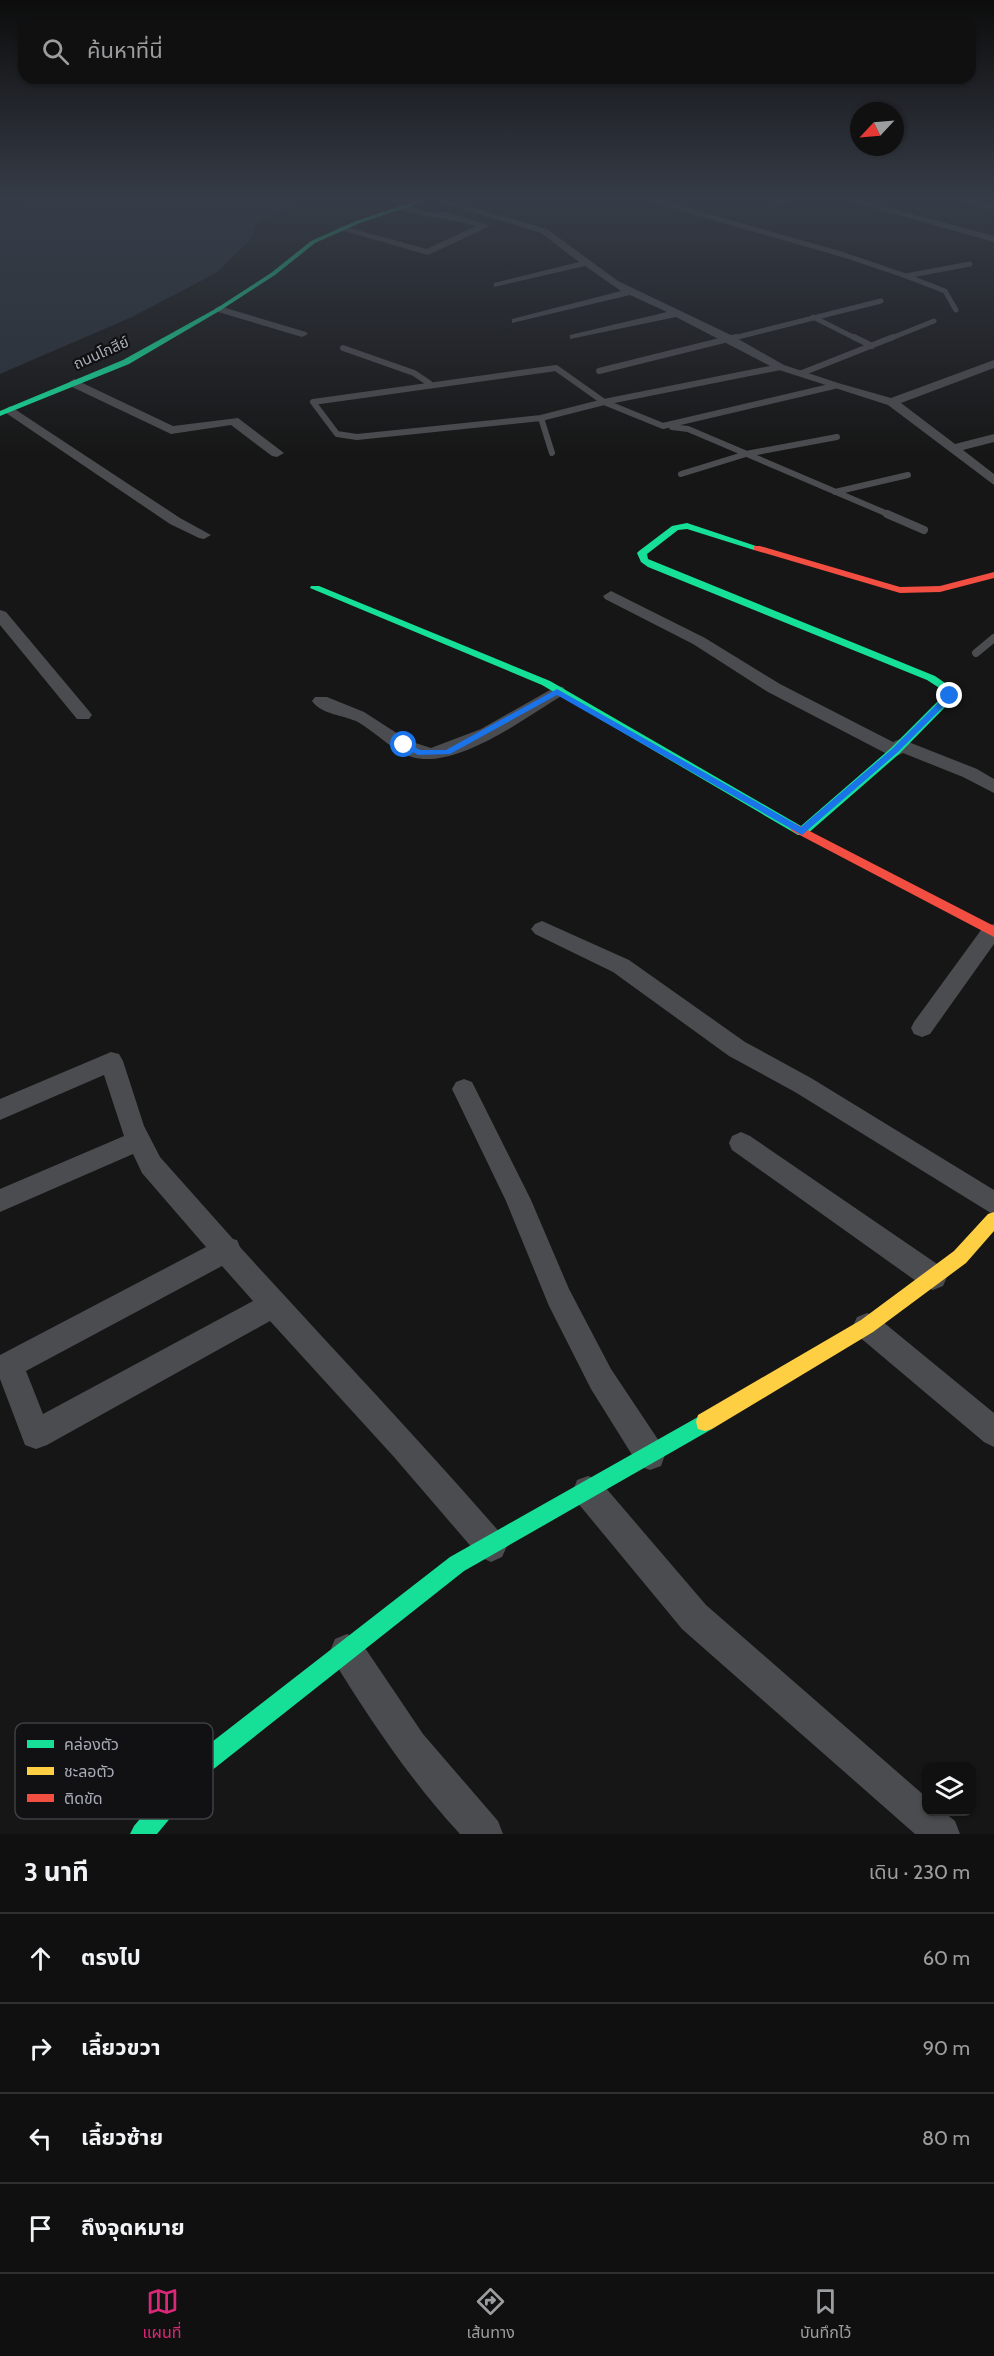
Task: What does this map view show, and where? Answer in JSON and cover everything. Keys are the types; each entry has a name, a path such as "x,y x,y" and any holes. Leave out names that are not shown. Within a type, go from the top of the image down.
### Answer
{"street":[{"name":"ถนนโกสีย์","path":"5,412 126,362 219,309 258,284"},
{"path":"498,285 504,284"},
{"path":"615,284 729,338 780,367 834,386 892,402 994,481"},
{"path":"516,321 632,291"},
{"path":"219,309 302,334"},
{"path":"574,338 679,313"},
{"path":"892,402 994,364"},
{"path":"74,383 171,430 234,421 277,453"},
{"path":"5,412 175,522 204,535"},
{"path":"952,449 994,438"},
{"path":"802,832 898,748 950,696 949,690 941,683 651,564 644,560 642,553 675,528 687,526 884,587 912,593 927,593 994,575"},
{"path":"315,588 546,683 802,832 993,931 922,1028"},
{"path":"611,596 699,641 766,683 898,748 970,773 994,787"},
{"path":"0,615 83,715"},
{"path":"321,701 337,711 362,718 418,753 433,754 459,747 557,691"},
{"path":"542,929 621,966 737,1048 803,1085 994,1204"},
{"path":"0,1110 111,1061 138,1141 151,1165 228,1249 306,1341 405,1446 491,1546"},
{"path":"464,1089 518,1200 559,1297 601,1379 650,1455"},
{"path":"0,1201 138,1141"},
{"path":"741,1143 933,1277"},
{"path":"213,1755 457,1564 588,1491 867,1326 960,1257 994,1219"},
{"path":"228,1249 9,1365 36,1434 275,1305"},
{"path":"867,1326 994,1432"},
{"path":"588,1491 694,1617 942,1834"},
{"path":"346,1651 384,1711 449,1797 485,1834"},
{"path":"142,1834 155,1819"}],"lane":[{"path":"926,284 945,291 956,310"},
{"path":"599,371 881,301"},
{"path":"813,317 872,346"},
{"path":"802,373 934,321"},
{"path":"343,348 414,373 429,384"},
{"path":"780,367 604,402 541,418 357,437 337,434 313,402 556,368 604,402 663,426 688,429 924,530"},
{"path":"663,426 834,386"},
{"path":"541,418 552,453"},
{"path":"681,474 746,454 837,437"},
{"path":"835,492 908,475"},
{"path":"976,653 994,638"}],"shaded area":[{"path":"0,284 196,284 132,317 0,374"}],"traffic: fast":[{"path":"0,414 126,362 219,309 258,284"},
{"path":"757,548 687,526 675,528 642,553 644,560 651,565 931,678 949,690 950,696 895,751 802,832"},
{"path":"315,588 546,683 796,828"},
{"path":"213,1755 457,1564 705,1422"},
{"path":"142,1834 155,1819"}],"traffic: slow":[{"path":"705,1422 867,1326 960,1257 994,1219"}],"traffic: jam":[{"path":"757,548 900,590 940,589 994,575"},
{"path":"796,828 994,932"}],"route":[{"path":"404,745 418,753 447,752 557,691 802,832 895,751 950,696"}]}
